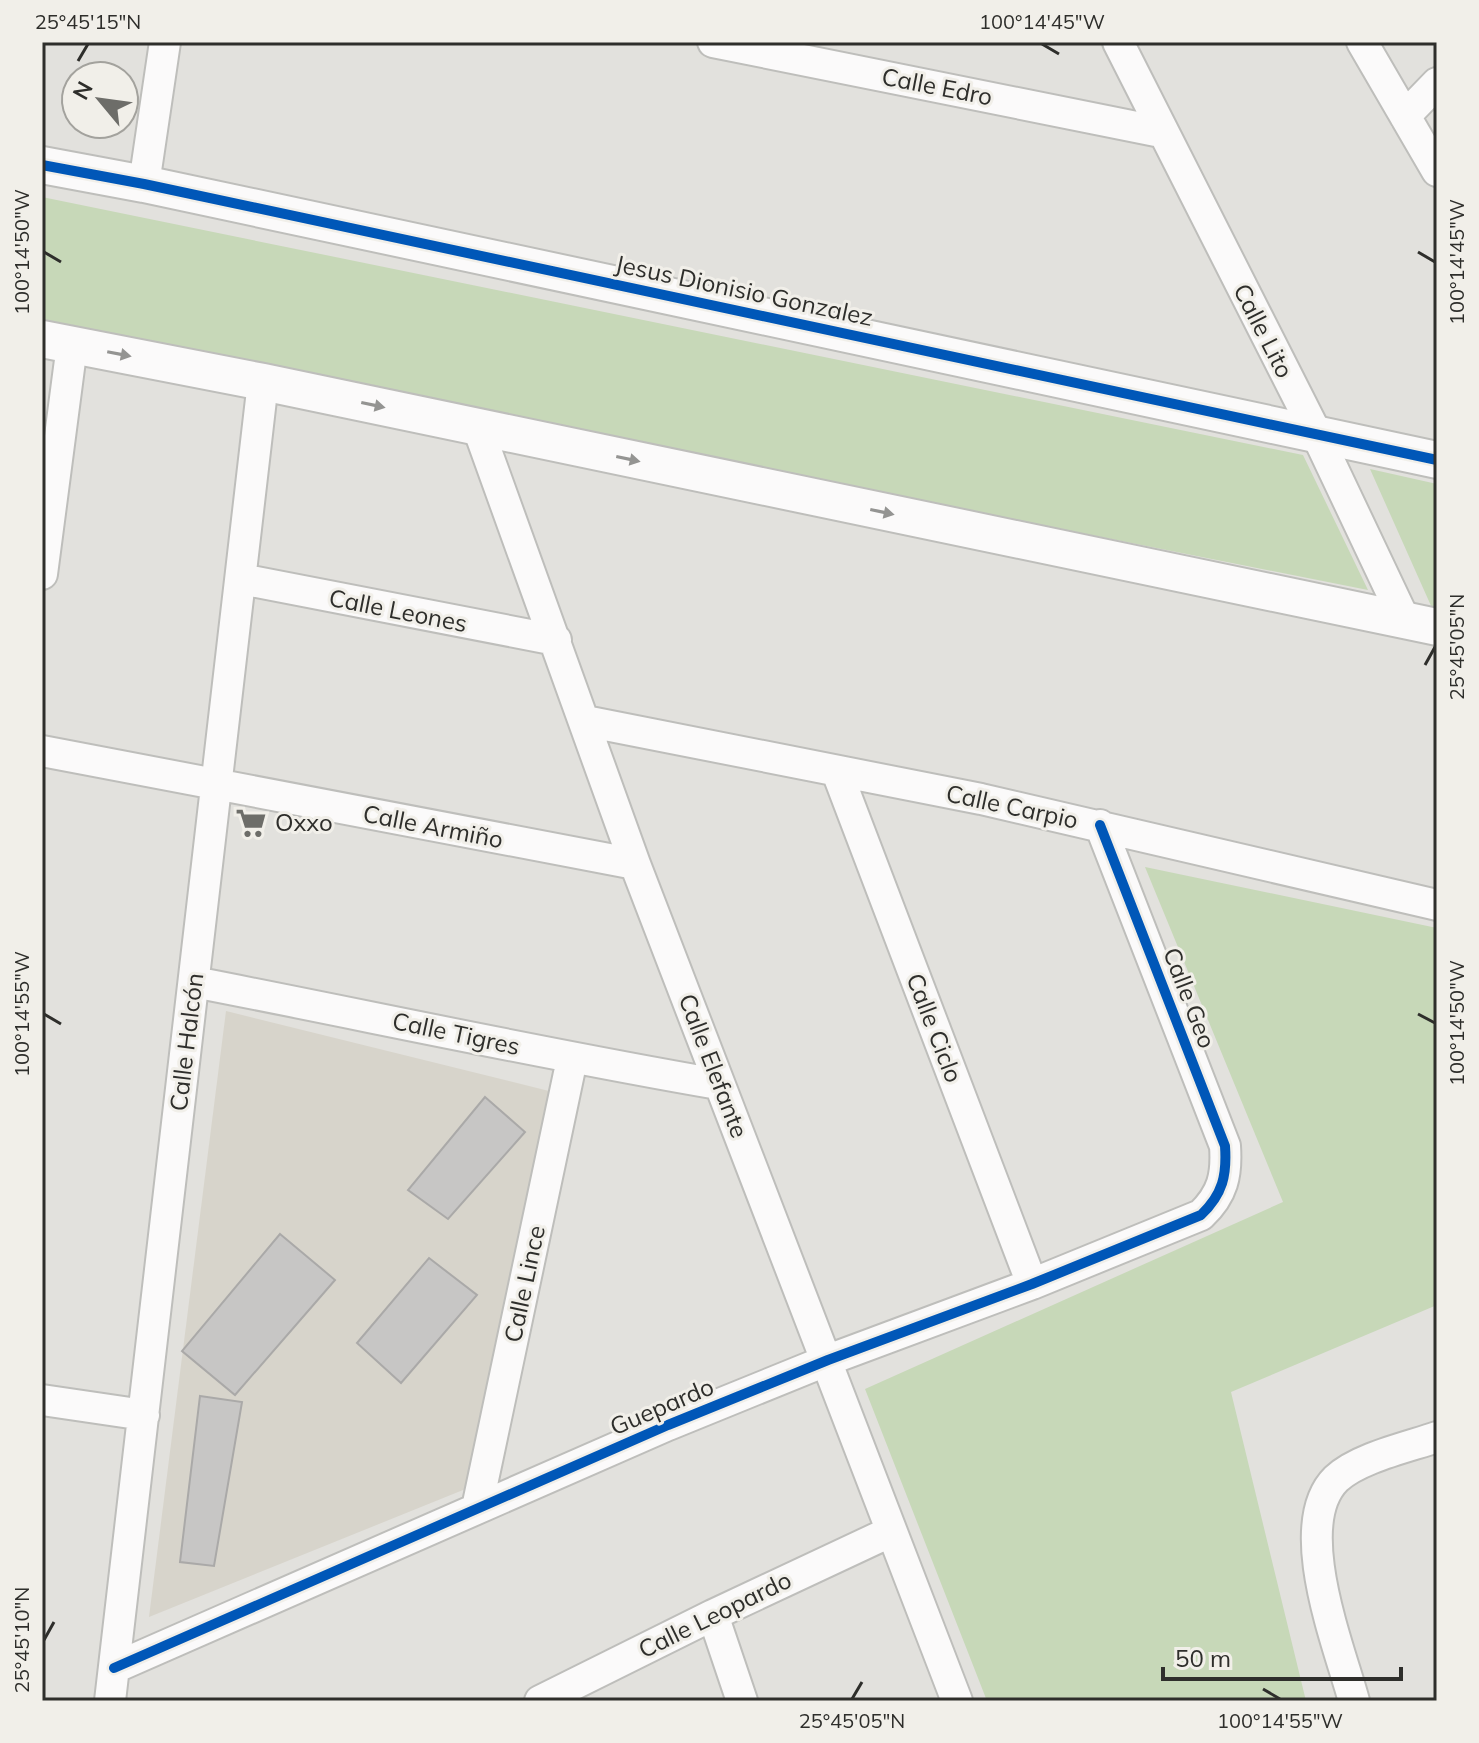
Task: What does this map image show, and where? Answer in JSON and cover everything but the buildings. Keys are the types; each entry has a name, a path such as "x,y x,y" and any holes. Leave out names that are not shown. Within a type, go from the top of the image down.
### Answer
{"street":[{"path":"144,184 165,42"},
{"name":"Calle Edro","path":"713,42 1161,132"},
{"name":"Calle Lito","path":"1118,42 1316,433 1421,624"},
{"path":"1362,42 1437,171"},
{"path":"1405,116 1437,83"},
{"name":"Jesus Dionisio Gonzalez","path":"42,165 144,184 1437,460"},
{"path":"42,574 57,342 263,382 1421,624"},
{"name":"Calle Halcón","path":"110,1701 263,382"},
{"name":"Calle Elefante","path":"478,428 635,864 957,1701"},
{"name":"Calle Leones","path":"241,579 556,640"},
{"name":"Calle Carpio","path":"585,721 981,799 1437,905"},
{"name":"Calle Armiño","path":"42,751 635,864"},
{"name":"Calle Ciclo","path":"837,772 1032,1284"},
{"name":"Calle Geo","path":"1100,825 1225,1146 1227,1169 1223,1188"},
{"name":"Calle Tigres","path":"194,982 572,1059 718,1084"},
{"name":"Calle Lince","path":"477,1508 572,1059"},
{"name":"Guepardo","path":"114,1668 668,1425 1201,1215 1215,1202 1223,1188"},
{"path":"42,1400 144,1415"},
{"path":"1354,1701 1320,1577 1315,1542 1318,1512 1330,1487 1353,1467 1437,1437"},
{"name":"Calle Leopardo","path":"540,1701 890,1532"},
{"path":"713,1615 742,1701"}],"shaded area":[{"path":"226,1011 553,1092 468,1488 149,1617"}],"green space":[{"path":"42,197 1303,455 1368,590 42,326"},
{"path":"1370,469 1437,484 1437,609 1432,608"},
{"path":"1145,867 1437,928 1437,1305 1231,1392 1306,1701 987,1701 865,1389 1283,1202"}],"cycle path":[{"path":"42,165 144,184 1437,460"},
{"path":"114,1668 668,1425 1201,1215 1222,1184 1225,1146 1100,825"}],"place":[{"name":"Oxxo","path":"251,823"}]}
